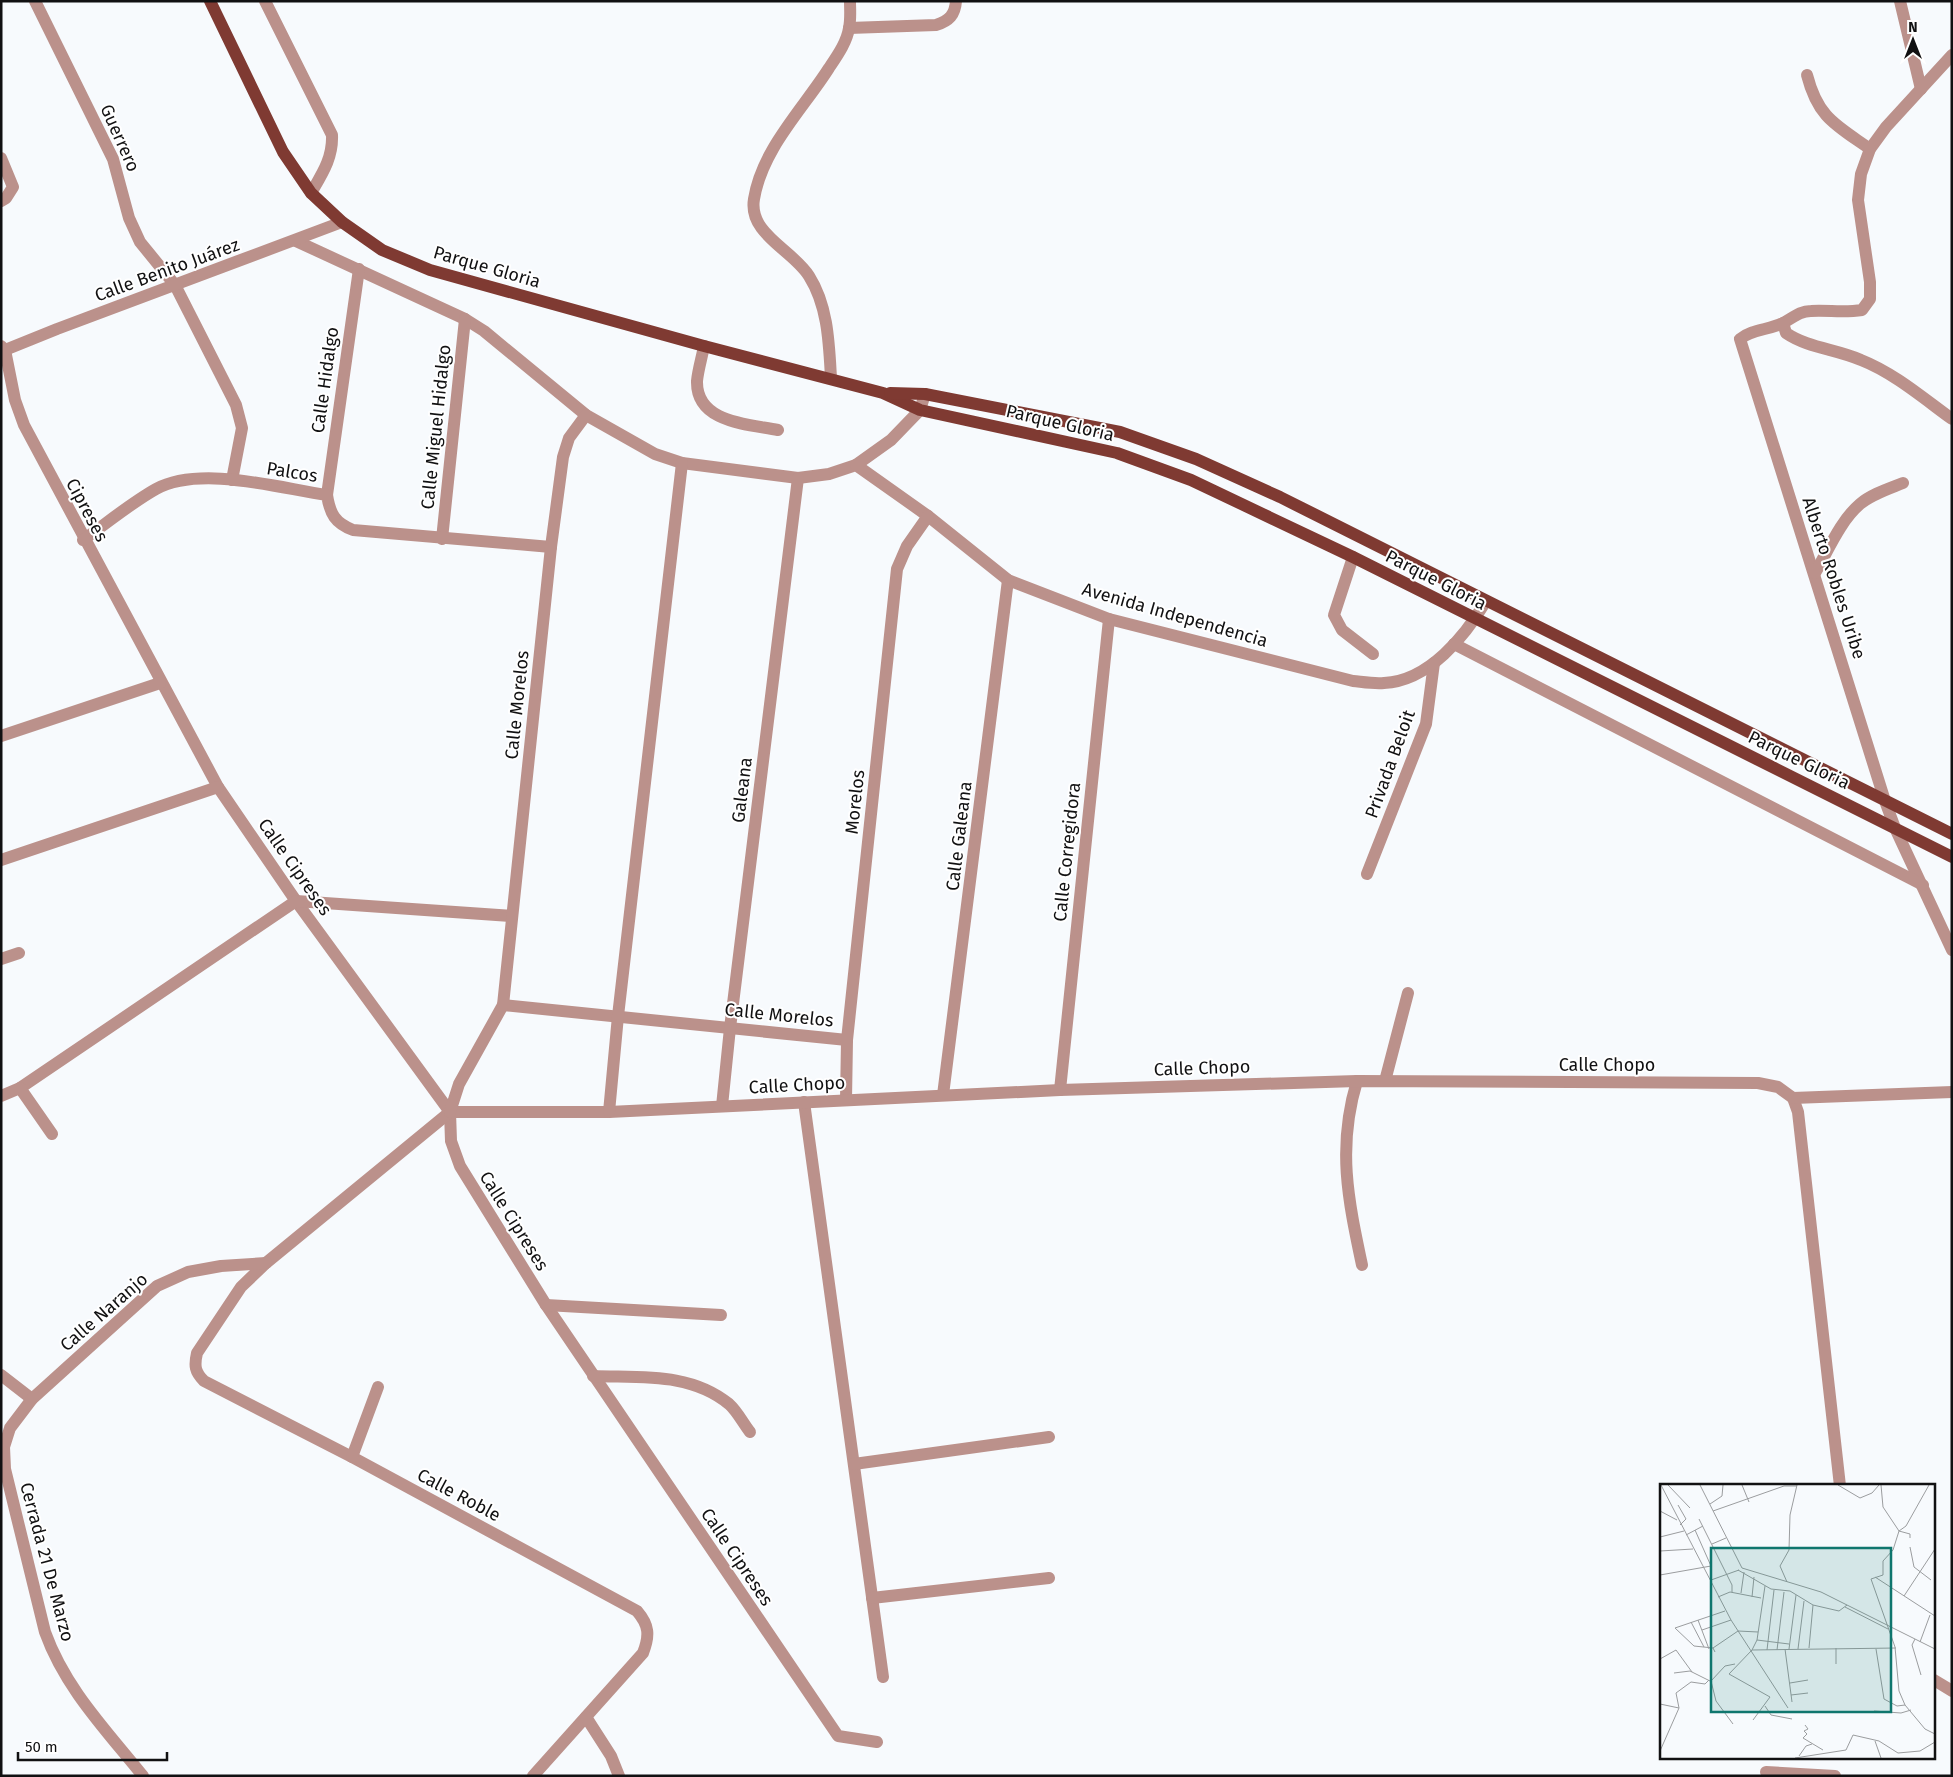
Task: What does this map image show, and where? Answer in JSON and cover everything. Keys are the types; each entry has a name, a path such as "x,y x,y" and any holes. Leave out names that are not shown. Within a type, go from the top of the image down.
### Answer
{"main road":[{"name":"Parque Gloria","path":"210,1 283,152 311,194 342,222 382,250 430,270 704,346 883,393 920,410 1117,453 1191,480 1353,557 1952,857"},
{"name":"Parque Gloria","path":"883,393 924,394 1120,432 1196,459 1280,497 1952,834"}],"street":[{"name":"Guerrero","path":"35,1 113,159 128,218 140,242 175,285 240,416 242,440 232,480"},
{"path":"265,1 328,123 332,136 333,149 329,161 311,194"},
{"path":"831,378 828,334 822,305 808,275 756,222 754,200 763,171 777,143 839,53 849,28 850,1"},
{"path":"849,28 936,25 946,22 953,14 956,1"},
{"path":"1900,1 1921,89"},
{"path":"1952,55 1886,127 1870,149 1861,174 1858,200 1870,282 1870,299 1862,310 1846,313 1809,310 1795,314 1783,323 1786,333 1798,342 1862,360 1884,371 1952,418"},
{"path":"1807,75 1818,108 1839,127 1870,149"},
{"path":"1,158 13,187 6,198 1,201"},
{"name":"Calle Benito Juárez","path":"3,348 296,241 342,222"},
{"path":"296,241 464,319 484,331 586,415 655,454 682,463 798,478 829,474 856,465 891,440 920,410 924,394"},
{"name":"Calle Hidalgo","path":"326,495 359,269"},
{"name":"Calle Miguel Hidalgo","path":"442,538 464,319"},
{"name":"Alberto Robles Uribe","path":"1783,323 1746,334 1740,339 1886,801 1896,828 1952,950"},
{"path":"704,346 697,381 700,398 711,412 726,420 778,430"},
{"name":"Cipreses","path":"3,348 15,400 24,426 160,683"},
{"name":"Calle Morelos","path":"450,1112 459,1084 503,1005 551,547 563,457 569,438 586,415"},
{"path":"609,1112 618,1016 682,463"},
{"name":"Avenida Independencia","path":"856,465 928,516 1008,580 1109,619 1353,681 1385,684 1410,678 1434,663 1454,644 1475,619 1486,600"},
{"name":"Palcos","path":"83,540 156,489 179,481 204,477 326,495 329,511 338,524 353,530 551,547"},
{"name":"Galeana","path":"722,1106 798,478"},
{"path":"1815,573 1848,517 1860,504 1874,494 1903,483"},
{"name":"Morelos","path":"846,1100 847,1040 897,569 907,546 928,516"},
{"path":"1353,557 1334,615 1342,630 1373,654"},
{"name":"Calle Galeana","path":"943,1095 1008,580"},
{"name":"Calle Corregidora","path":"1060,1090 1109,619"},
{"path":"1454,644 1923,885"},
{"name":"Privada Beloit","path":"1367,874 1426,724 1434,663"},
{"path":"1,736 160,683"},
{"name":"Calle Cipreses","path":"160,683 218,787 296,901 450,1112 451,1141 460,1166 546,1306 593,1376 838,1736 877,1742"},
{"path":"1,860 218,787"},
{"path":"1,1096 20,1088 296,901 512,916"},
{"path":"1,959 19,954"},
{"path":"1385,1081 1408,993"},
{"name":"Calle Morelos","path":"503,1005 847,1040"},
{"path":"1357,1081 1347,1123 1345,1161 1346,1180 1362,1265"},
{"name":"Calle Chopo","path":"450,1112 609,1112 1060,1090 1357,1081 1758,1083 1778,1087 1793,1098"},
{"path":"20,1088 52,1134"},
{"path":"1840,1484 1798,1112 1793,1098 1952,1092"},
{"path":"804,1102 883,1677"},
{"path":"266,1263 450,1112"},
{"name":"Calle Naranjo","path":"3,1446 10,1428 32,1399 157,1286 197,1270 221,1266 266,1263"},
{"name":"Calle Roble","path":"266,1263 241,1287 197,1353 194,1364 197,1373 204,1381 637,1611 646,1623 649,1639 643,1653 533,1776"},
{"path":"546,1306 721,1315"},
{"path":"1,1375 32,1399"},
{"path":"593,1376 679,1380 705,1388 730,1405 750,1432"},
{"path":"352,1458 378,1387"},
{"path":"854,1464 1050,1437"},
{"name":"Cerrada 21 De Marzo","path":"3,1446 7,1479 44,1632 54,1657 68,1683 143,1776"},
{"path":"872,1598 1049,1578"},
{"path":"1936,1681 1952,1691"},
{"path":"586,1717 611,1756 619,1776"},
{"path":"1766,1772 1835,1776"}]}
